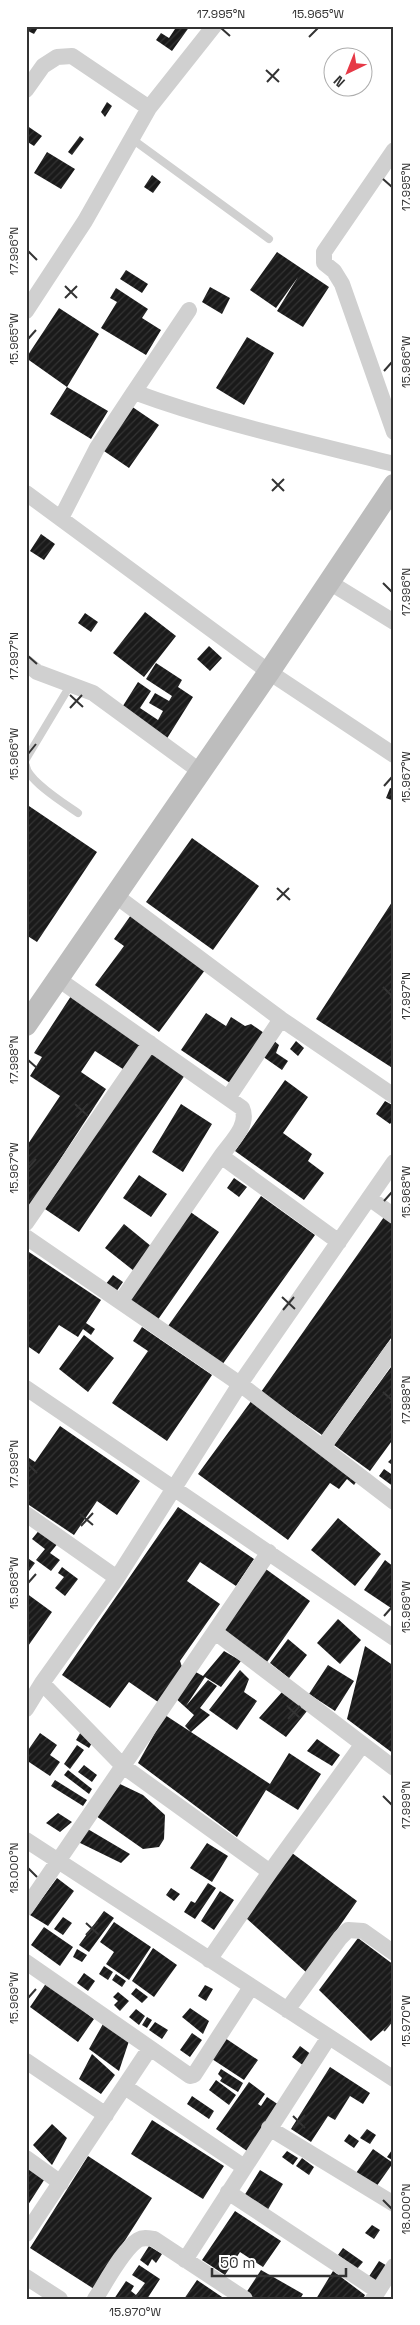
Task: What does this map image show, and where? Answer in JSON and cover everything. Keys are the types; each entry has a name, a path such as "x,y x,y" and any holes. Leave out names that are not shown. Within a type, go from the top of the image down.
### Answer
{"street":[{"path":"26,310 85,221 149,108 214,26"},
{"path":"26,90 43,66 57,56 72,56 149,108"},
{"path":"394,150 324,252 324,263 342,284 394,432"},
{"path":"62,518 97,448 189,310"},
{"path":"134,392 164,403 254,429 394,464"},
{"path":"26,1025 201,772 394,485"},
{"path":"26,493 269,672 394,755"},
{"path":"329,582 394,622"},
{"path":"26,663 37,672 93,693 201,772"},
{"path":"116,896 281,1019 394,1096"},
{"path":"58,979 242,1108 245,1115 244,1123 121,1301"},
{"path":"228,1098 281,1019"},
{"path":"26,1222 150,1043"},
{"path":"221,1156 339,1242"},
{"path":"26,1709 42,1683 117,1578 176,1488 240,1384 394,1162"},
{"path":"369,1198 394,1216"},
{"path":"26,1236 240,1384 394,1502"},
{"path":"323,1448 394,1348"},
{"path":"26,1388 176,1488 394,1638"},
{"path":"26,1514 117,1578"},
{"path":"26,1908 269,1552"},
{"path":"215,1632 394,1768"},
{"path":"42,1683 123,1766 270,1872"},
{"path":"209,1960 362,1745"},
{"path":"26,1840 394,2079"},
{"path":"287,2010 340,1938 348,1930 363,1931 394,1952"},
{"path":"26,1962 190,2076 194,2075 252,1987"},
{"path":"185,2260 329,2037"},
{"path":"26,2234 150,2048"},
{"path":"26,2061 106,2115"},
{"path":"125,2087 244,2167"},
{"path":"269,2128 394,2204"},
{"path":"26,2158 61,2182"},
{"path":"228,2192 376,2295 394,2266"},
{"path":"95,2299 136,2241 144,2238 154,2239 245,2299"},
{"path":"26,2278 42,2294 60,2299"}],"lane":[{"path":"132,139 270,239"},
{"path":"26,759 71,684"},
{"path":"26,766 27,771 42,786 78,813"}],"building":[{"path":"26,26 39,26 34,34 26,30"},
{"path":"171,26 190,26 172,51 156,40 161,33 169,38 175,29"},
{"path":"107,102 112,106 105,117 101,112"},
{"path":"26,125 42,136 34,146 26,141"},
{"path":"80,136 84,139 72,155 68,152"},
{"path":"47,152 75,169 61,189 34,173"},
{"path":"152,175 161,182 153,193 144,187"},
{"path":"277,252 329,287 303,327 277,311 298,277 276,308 250,290"},
{"path":"126,270 148,284 142,293 120,279"},
{"path":"210,287 230,298 222,314 202,302"},
{"path":"116,288 148,309 142,318 161,330 146,355 101,328 117,302 110,298"},
{"path":"59,308 99,334 67,387 26,358"},
{"path":"247,337 274,353 244,405 216,388"},
{"path":"67,387 108,411 91,439 50,414"},
{"path":"131,406 159,425 129,468 101,449"},
{"path":"41,534 55,544 44,560 30,551"},
{"path":"145,612 176,636 144,677 113,653"},
{"path":"85,613 98,622 91,632 78,623"},
{"path":"209,646 222,658 210,671 197,659"},
{"path":"156,663 182,680 178,687 193,697 166,740 121,709 138,682 151,691 140,708 158,720 163,711 149,703 155,693 169,701 172,696 146,679"},
{"path":"390,788 394,789 394,801 386,798"},
{"path":"26,804 97,852 37,942 26,935"},
{"path":"192,838 259,886 213,950 146,902"},
{"path":"394,899 394,1069 316,1019"},
{"path":"131,915 205,970 159,1032 95,985 124,946 114,939"},
{"path":"73,993 146,1040 126,1071 95,1051 81,1072 106,1089 26,1212 26,1147 60,1096 30,1076 42,1057 34,1053"},
{"path":"206,1013 226,1026 231,1017 245,1026 251,1024 264,1033 230,1083 181,1050"},
{"path":"273,1040 279,1045 276,1053 288,1061 282,1070 262,1056"},
{"path":"296,1041 304,1048 298,1056 290,1049"},
{"path":"150,1052 185,1075 79,1232 45,1209"},
{"path":"285,1080 308,1097 283,1133 312,1154 308,1161 324,1173 304,1200 235,1151"},
{"path":"385,1101 394,1106 394,1119 390,1124 376,1114"},
{"path":"181,1104 212,1124 183,1172 152,1152"},
{"path":"139,1175 167,1194 151,1217 123,1198"},
{"path":"234,1178 247,1187 239,1197 227,1188"},
{"path":"261,1196 315,1235 222,1365 168,1326"},
{"path":"189,1211 219,1232 157,1321 128,1300"},
{"path":"384,1217 394,1223 394,1334 322,1435 261,1392"},
{"path":"124,1224 152,1247 134,1271 105,1248"},
{"path":"26,1250 101,1300 86,1323 95,1329 91,1335 83,1329 78,1337 59,1325 39,1354 26,1345"},
{"path":"113,1275 123,1282 116,1292 105,1285"},
{"path":"142,1327 212,1375 167,1441 112,1403 148,1351 133,1341"},
{"path":"84,1335 114,1358 88,1392 59,1369"},
{"path":"394,1363 394,1438 370,1471 334,1445"},
{"path":"252,1400 359,1478 354,1485 347,1479 339,1489 330,1483 288,1540 198,1474"},
{"path":"60,1426 140,1481 117,1515 97,1501 74,1535 26,1503 26,1456 35,1462"},
{"path":"394,1456 394,1466 388,1462"},
{"path":"384,1469 394,1476 394,1487 379,1476"},
{"path":"178,1507 254,1559 236,1586 200,1562 187,1581 220,1604 180,1661 182,1667 158,1702 129,1682 110,1708 62,1675"},
{"path":"338,1518 381,1554 355,1586 311,1550"},
{"path":"41,1528 59,1542 50,1553 60,1560 51,1571 36,1560 45,1549 32,1539"},
{"path":"26,1557 35,1563 26,1575"},
{"path":"385,1560 394,1567 394,1604 391,1608 364,1590"},
{"path":"62,1567 78,1579 65,1596 55,1588 64,1577 58,1573"},
{"path":"263,1567 310,1601 267,1662 220,1629"},
{"path":"26,1593 52,1612 26,1649"},
{"path":"338,1619 361,1640 340,1664 317,1643"},
{"path":"288,1639 307,1655 289,1678 270,1663"},
{"path":"365,1646 394,1666 394,1754 347,1719"},
{"path":"224,1651 241,1661 221,1687 205,1677 186,1706 208,1680 217,1686 200,1708 210,1715 191,1732 185,1726 194,1715 173,1696 192,1670 203,1676"},
{"path":"328,1665 354,1681 335,1711 309,1694"},
{"path":"240,1670 249,1679 244,1692 257,1701 237,1730 209,1710"},
{"path":"282,1692 307,1711 286,1737 259,1718"},
{"path":"165,1715 270,1784 289,1753 321,1774 298,1810 266,1790 237,1837 138,1763"},
{"path":"82,1730 95,1738 89,1748 76,1740"},
{"path":"40,1733 57,1745 50,1755 60,1762 50,1776 26,1760 26,1753"},
{"path":"317,1739 340,1755 332,1766 307,1751"},
{"path":"77,1745 84,1750 70,1769 64,1764"},
{"path":"84,1765 97,1775 92,1782 78,1772"},
{"path":"68,1770 92,1789 89,1794 64,1775"},
{"path":"55,1780 87,1800 83,1806 51,1786"},
{"path":"120,1784 143,1795 165,1815 164,1839 159,1847 143,1849 96,1816"},
{"path":"58,1813 72,1822 60,1832 46,1823"},
{"path":"86,1828 130,1854 121,1863 76,1841"},
{"path":"207,1843 228,1856 212,1882 190,1868"},
{"path":"292,1853 357,1901 307,1973 246,1918"},
{"path":"57,1878 74,1891 48,1926 30,1915"},
{"path":"208,1883 216,1888 195,1919 184,1912 191,1901 195,1903"},
{"path":"171,1888 180,1894 174,1901 166,1895"},
{"path":"220,1891 234,1900 214,1930 201,1921"},
{"path":"104,1911 114,1918 89,1952 79,1945"},
{"path":"63,1917 72,1923 63,1935 54,1929"},
{"path":"114,1922 151,1947 129,1980 106,1964 114,1952 100,1942"},
{"path":"44,1927 73,1947 60,1966 31,1945"},
{"path":"358,1938 394,1965 394,2020 371,2041 319,1990"},
{"path":"153,1948 177,1965 154,1997 132,1981"},
{"path":"77,1949 87,1955 82,1962 73,1957"},
{"path":"104,1966 113,1972 108,1980 99,1974"},
{"path":"84,1973 95,1981 88,1991 77,1983"},
{"path":"116,1974 126,1981 122,1987 112,1980"},
{"path":"47,1982 94,2019 78,2042 30,2007"},
{"path":"205,1985 213,1989 206,2001 198,1996"},
{"path":"136,1988 148,1997 142,2003 131,1994"},
{"path":"118,1992 129,2001 120,2011 114,2005 118,2001 113,1997"},
{"path":"190,2008 209,2021 203,2034 182,2017"},
{"path":"136,2009 145,2016 139,2025 129,2017"},
{"path":"147,2017 152,2020 147,2028 142,2025"},
{"path":"155,2022 168,2030 162,2039 149,2030"},
{"path":"103,2024 129,2041 119,2071 89,2049"},
{"path":"192,2033 202,2040 190,2057 180,2050"},
{"path":"225,2038 258,2060 244,2080 212,2059"},
{"path":"300,2046 312,2055 304,2066 292,2057"},
{"path":"92,2054 115,2075 101,2094 79,2079"},
{"path":"330,2067 370,2093 363,2104 350,2096 335,2120 328,2116 311,2142 291,2129"},
{"path":"221,2069 243,2083 238,2092 220,2081 222,2078 218,2074"},
{"path":"216,2080 236,2095 229,2105 209,2090"},
{"path":"249,2082 265,2094 258,2104 261,2106 267,2097 279,2105 247,2151 216,2129"},
{"path":"192,2096 214,2111 209,2119 187,2104"},
{"path":"152,2120 224,2166 203,2199 131,2154"},
{"path":"52,2124 67,2138 52,2165 33,2145"},
{"path":"367,2129 376,2135 370,2144 360,2138"},
{"path":"349,2134 359,2141 354,2148 344,2141"},
{"path":"394,2147 394,2161 387,2157"},
{"path":"373,2149 393,2163 376,2187 356,2173"},
{"path":"287,2151 298,2158 293,2165 282,2157"},
{"path":"88,2156 152,2198 94,2289 30,2248"},
{"path":"302,2158 314,2167 309,2175 296,2166"},
{"path":"26,2162 46,2177 26,2208"},
{"path":"260,2170 283,2184 267,2211 244,2196"},
{"path":"235,2211 281,2241 263,2267 240,2252 225,2275 202,2260"},
{"path":"372,2225 380,2230 374,2239 365,2233"},
{"path":"149,2246 162,2254 156,2263 152,2259 148,2266 140,2260"},
{"path":"343,2248 363,2262 357,2269 338,2255"},
{"path":"379,2261 389,2267 377,2285 368,2278"},
{"path":"139,2265 160,2279 147,2299 114,2299 126,2281 134,2286 131,2291 136,2295 145,2283 132,2275"},
{"path":"261,2270 303,2294 300,2299 255,2299 246,2293"},
{"path":"333,2271 365,2295 363,2299 316,2299"},
{"path":"197,2280 225,2299 184,2299"}]}
